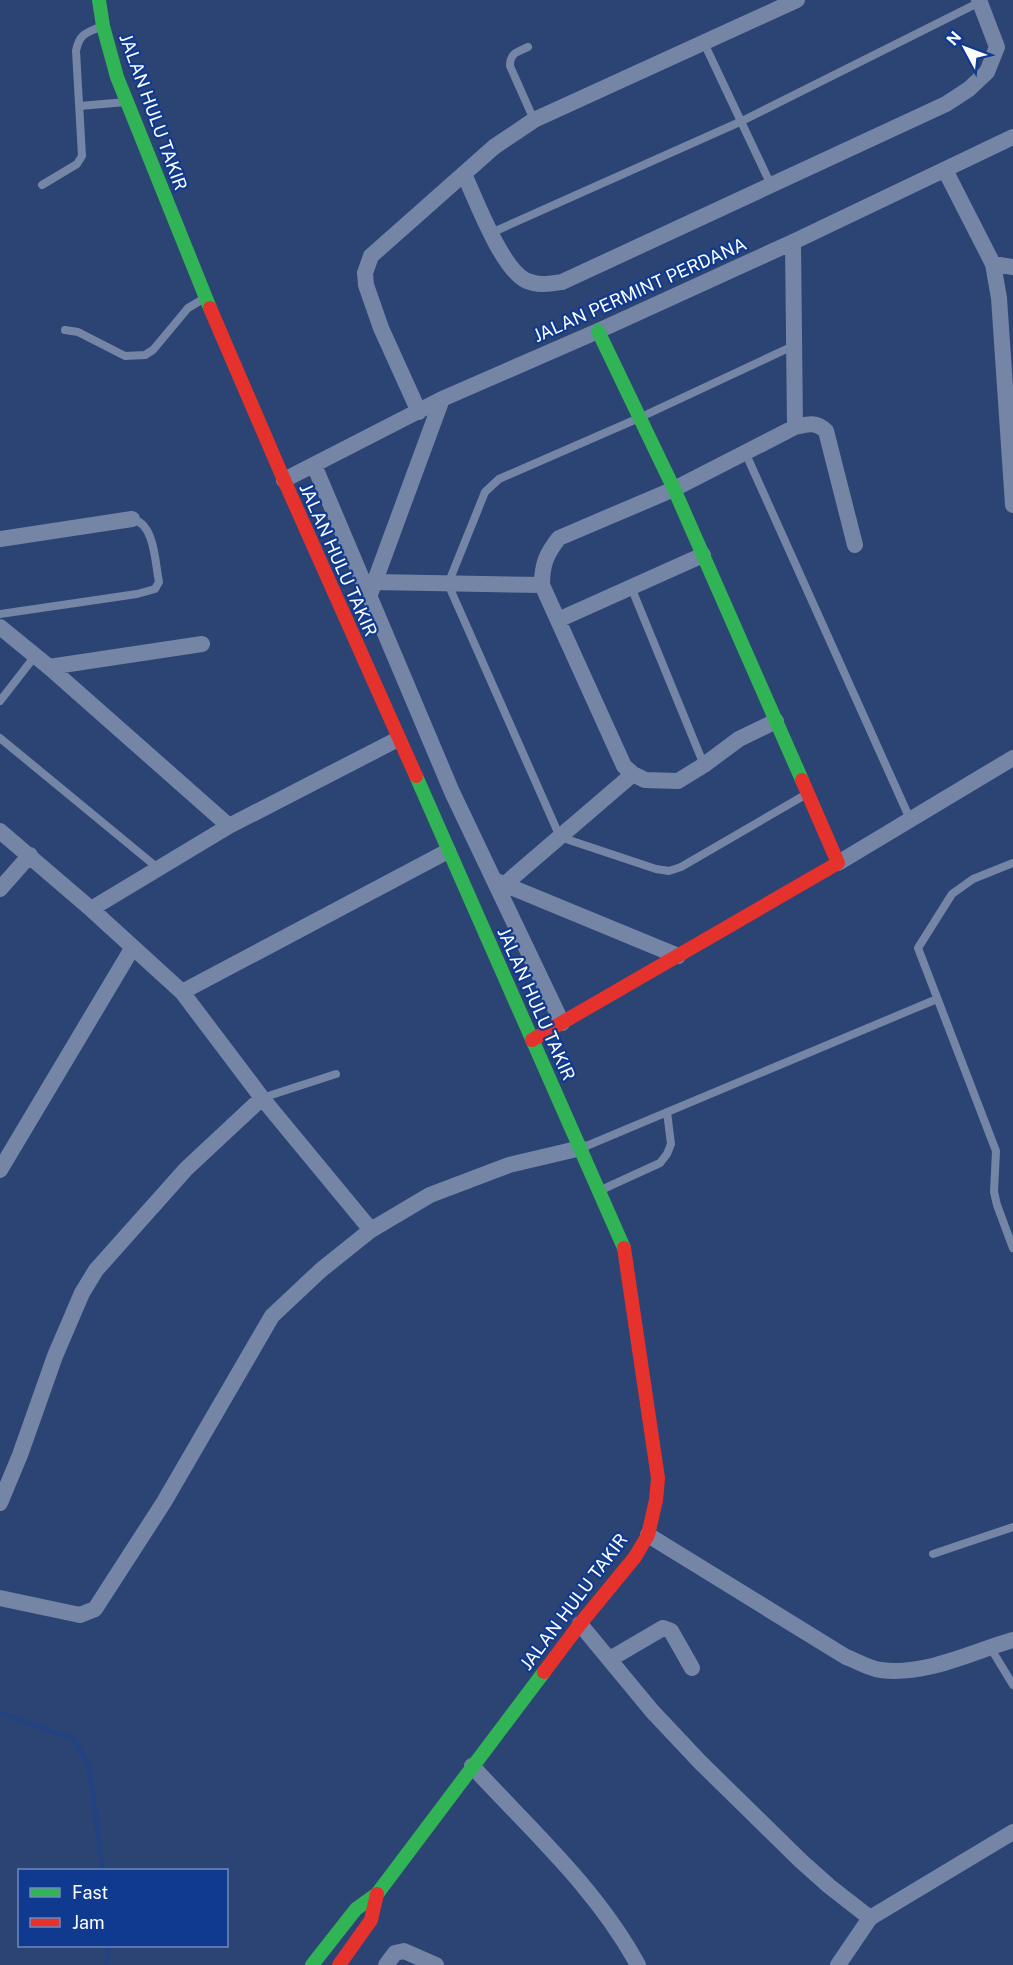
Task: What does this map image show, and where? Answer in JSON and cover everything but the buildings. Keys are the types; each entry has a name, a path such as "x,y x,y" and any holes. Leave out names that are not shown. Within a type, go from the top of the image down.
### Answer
{"street":[{"name":"JALAN HULU TAKIR","path":"99,0 103,26 126,102 206,298 398,739 624,1247 658,1478 656,1500 648,1535 635,1557 580,1624 377,1894 356,1909 312,1965"},
{"path":"419,412 381,328 366,285 365,273 371,256 494,147 534,120 796,0"},
{"path":"464,174 491,233 511,269 525,280 542,285 562,282 946,104 969,89 987,72 997,47 981,1"},
{"name":"JALAN PERMINT PERDANA","path":"284,480 442,399 793,242 1013,137"},
{"path":"945,170 993,264 999,298 1013,505"},
{"path":"793,242 795,428"},
{"path":"993,264 1013,267"},
{"path":"598,331 674,489 838,862"},
{"path":"372,590 442,399"},
{"path":"776,721 739,739 678,781 645,780 633,774 624,766 542,585 542,567 548,552 559,538 674,489 745,452 795,428 811,423 820,425 826,431 855,545"},
{"path":"314,465 372,590 452,792 499,882 562,1023"},
{"path":"0,539 132,519"},
{"path":"558,620 703,555"},
{"path":"372,590 448,584 542,585"},
{"path":"0,627 49,667 229,826"},
{"path":"49,667 202,644"},
{"path":"91,909 229,826 398,739"},
{"path":"532,1040 1013,758"},
{"path":"499,882 560,837 633,774"},
{"path":"0,831 134,946 182,992 262,1098 371,1230"},
{"path":"182,992 448,851"},
{"path":"0,889 30,855"},
{"path":"499,882 678,956"},
{"path":"0,1170 134,946"},
{"path":"0,1503 20,1455 55,1356 82,1293 96,1270 186,1168 262,1098"},
{"path":"0,1598 80,1615 95,1608 164,1502 272,1316 321,1270 371,1230 430,1194 509,1165 581,1148"},
{"path":"648,1535 846,1657 879,1670 909,1670 972,1654 1013,1640"},
{"path":"580,1624 652,1711 700,1762 801,1861 870,1918"},
{"path":"610,1659 663,1628 671,1631 692,1668"},
{"path":"472,1767 570,1870 618,1933 638,1965"},
{"path":"838,1965 870,1918 1013,1832"},
{"path":"339,1965 371,1920 377,1894"},
{"path":"386,1965 394,1953 404,1951 436,1965"}],"lane":[{"path":"491,233 742,121 981,1"},
{"path":"42,185 77,164 82,156 76,51 78,39 87,32 103,26"},
{"path":"704,43 771,185"},
{"path":"528,47 513,54 510,66 534,120"},
{"path":"80,106 126,102"},
{"path":"65,330 78,332 125,356 145,355 153,350 188,308 206,298"},
{"path":"794,346 639,418 499,479 485,492 448,584 560,837 656,869 669,871 681,867 808,793"},
{"path":"745,452 910,819"},
{"path":"0,614 137,594 155,588 159,582 147,531 143,524 132,519"},
{"path":"631,587 704,765"},
{"path":"0,701 35,656"},
{"path":"0,738 160,869"},
{"path":"1013,863 973,879 952,894 918,948 996,1151 996,1198 1013,1248"},
{"path":"581,1148 937,999"},
{"path":"262,1098 336,1074"},
{"path":"599,1190 660,1163 667,1155 671,1144 667,1112"},
{"path":"933,1554 1013,1527"},
{"path":"990,1646 1013,1685"}],"waterway":[{"path":"0,1713 74,1739 89,1767 103,1869"},
{"path":"107,1965 109,1947"}],"traffic: fast":[{"path":"99,0 103,26 117,77 210,308"},
{"path":"598,331 674,489 802,780"},
{"path":"416,776 624,1248"},
{"path":"312,1965 356,1909 377,1894 544,1672"}],"traffic: jam":[{"path":"210,308 416,776"},
{"path":"532,1040 838,863 802,780"},
{"path":"544,1672 635,1557 648,1535 656,1500 658,1478 624,1248"},
{"path":"339,1965 371,1920 377,1894"}]}
